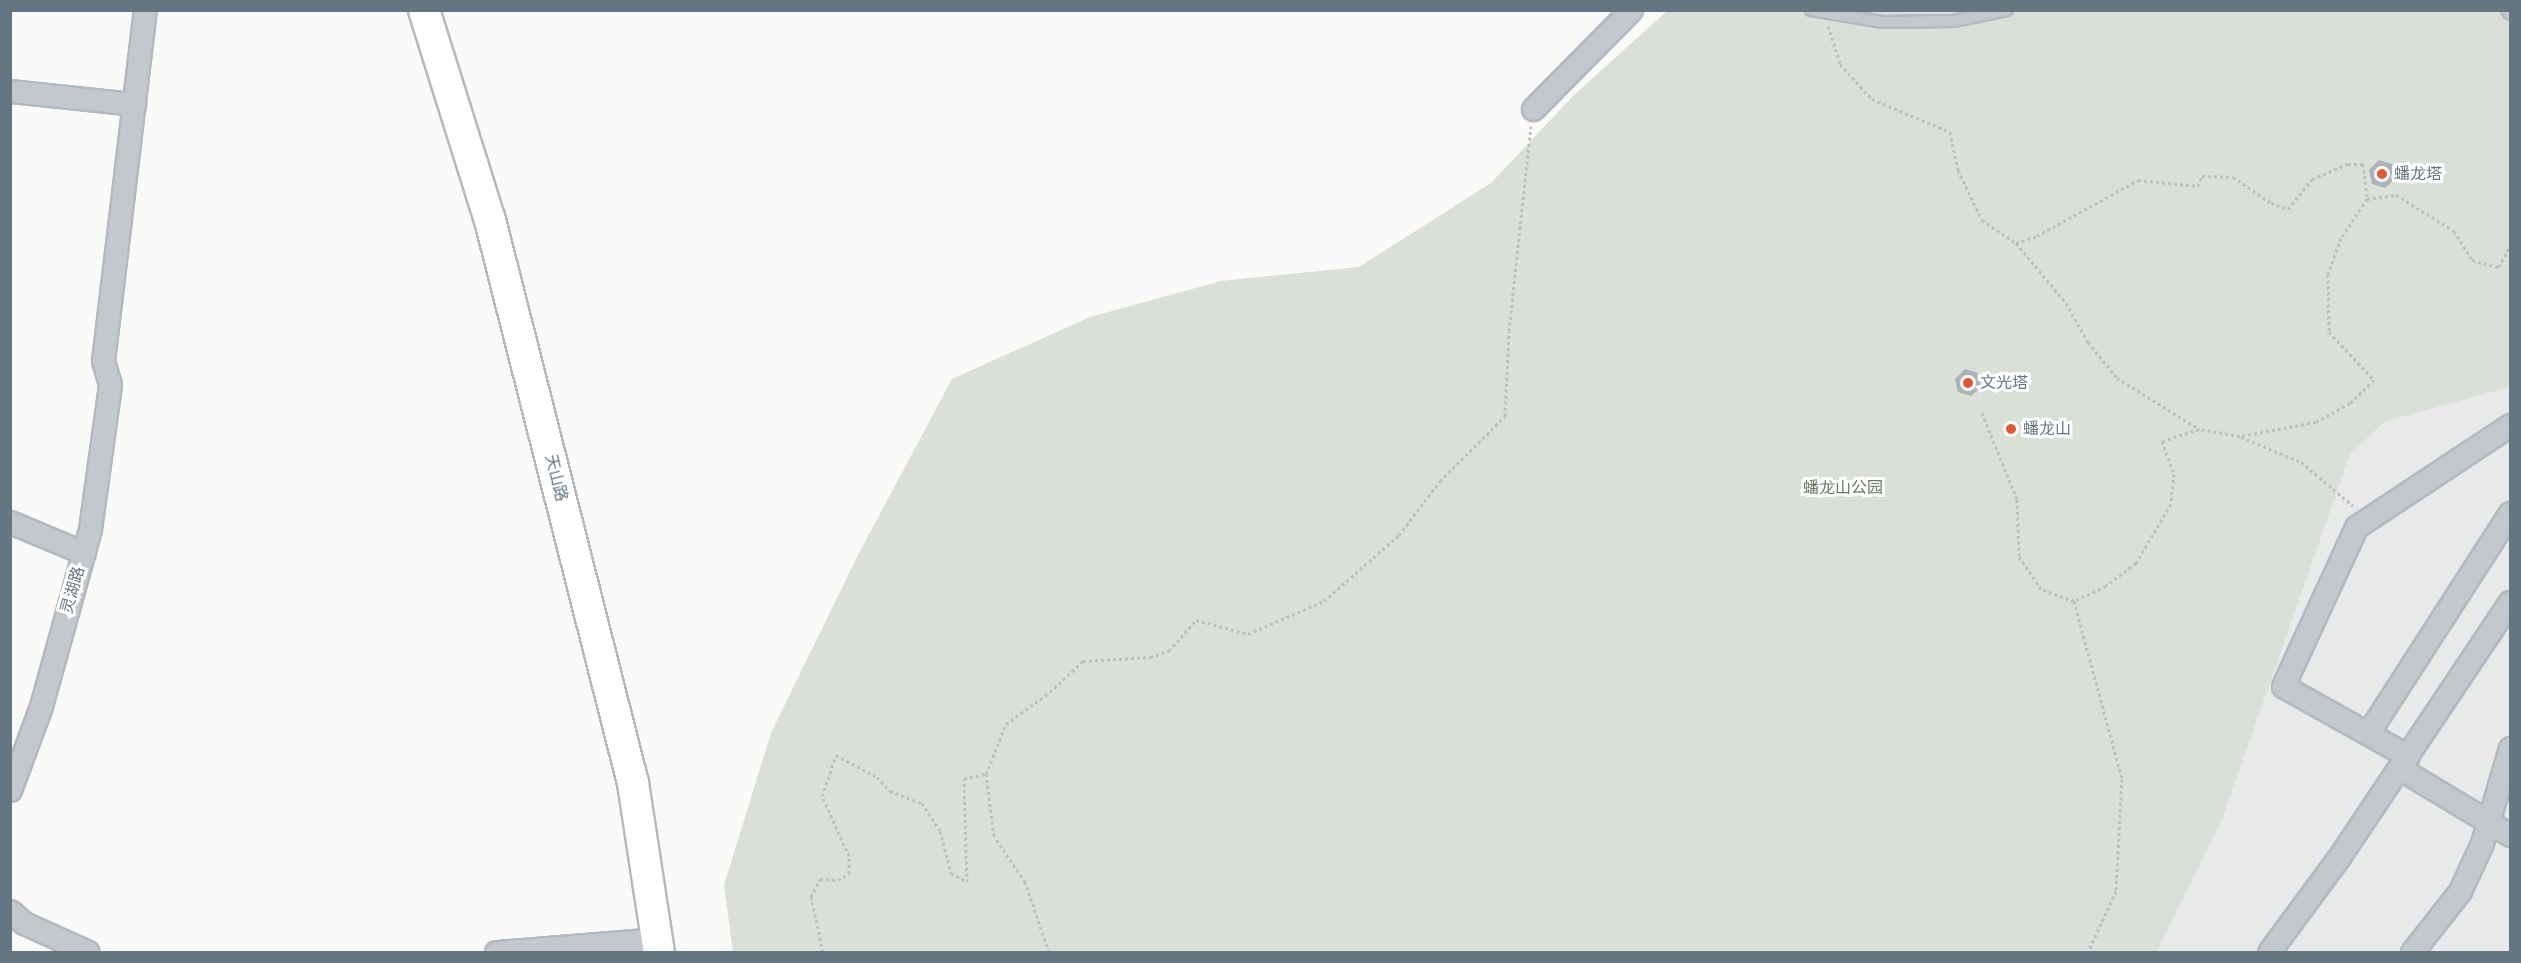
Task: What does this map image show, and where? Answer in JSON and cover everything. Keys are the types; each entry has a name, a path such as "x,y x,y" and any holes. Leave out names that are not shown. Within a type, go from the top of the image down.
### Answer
{"street":[{"path":"10,91 134,104 145,10"},
{"name":"天山路","path":"424,10 490,220 627,760 658,946"},
{"path":"1533,109 1631,10"},
{"name":"灵湖路","path":"10,790 41,706 84,553 110,384 103,361 134,104"},
{"path":"2511,425 2356,527 2283,686 2368,733 2403,762 2511,834"},
{"path":"2368,733 2511,513"},
{"path":"10,522 84,553"},
{"path":"2269,952 2403,762 2511,602"},
{"path":"2412,952 2460,891 2490,821 2511,748"},
{"path":"10,911 24,923 87,952"},
{"path":"496,952 658,946"}],"lane":[{"path":"1811,10 1883,22 1954,21 2007,10"},
{"path":"2507,10 2511,14"}],"path":[{"path":"1823,12 1840,64 1872,99 1950,132 1958,170 1983,220 2016,243 2066,303 2088,342 2117,378 2199,429 2240,436 2301,462 2353,503 2356,527"},
{"path":"1049,952 1025,882 994,836 986,774 1006,724 1050,692 1083,661 1150,657 1168,651 1196,620 1248,634 1323,601 1399,535 1440,481 1504,416 1509,331 1533,109"},
{"path":"2016,243 2037,236 2138,180 2198,186 2202,176 2233,177 2271,203 2288,209 2312,179 2348,164 2363,164 2367,199 2341,238 2328,274 2329,332 2374,380 2350,403 2316,422 2240,436"},
{"path":"2367,199 2396,195 2454,231 2472,260 2499,267 2511,245"},
{"path":"1981,411 2017,499 2019,556 2041,589 2074,601 2106,586 2136,563 2171,504 2174,474 2162,441 2199,429"},
{"path":"2074,601 2122,779 2116,891 2088,952"},
{"path":"823,952 810,897 820,879 838,880 849,873 849,856 822,795 836,755 877,777 890,791 922,803 940,831 951,873 967,882 964,779 986,774"}],"shaded area":[{"path":"2510,387 2510,952 2157,952 2222,820 2350,455 2384,422"}],"green space":[{"name":"蟠龙山公园","path":"1667,11 2510,11 2510,387 2384,422 2350,455 2222,820 2157,952 733,952 724,885 771,733 858,555 952,379 1090,317 1221,281 1359,267 1491,183 1573,96"}],"building":[{"name":"蟠龙塔","path":"2379,160 2392,164 2396,178 2385,188 2372,184 2369,170"},
{"name":"文光塔","path":"1965,369 1978,373 1981,387 1971,396 1958,392 1955,379"}],"place":[{"name":"蟠龙塔","path":"2382,174"},
{"name":"文光塔","path":"1968,383"},
{"name":"蟠龙山","path":"2011,429"}]}
